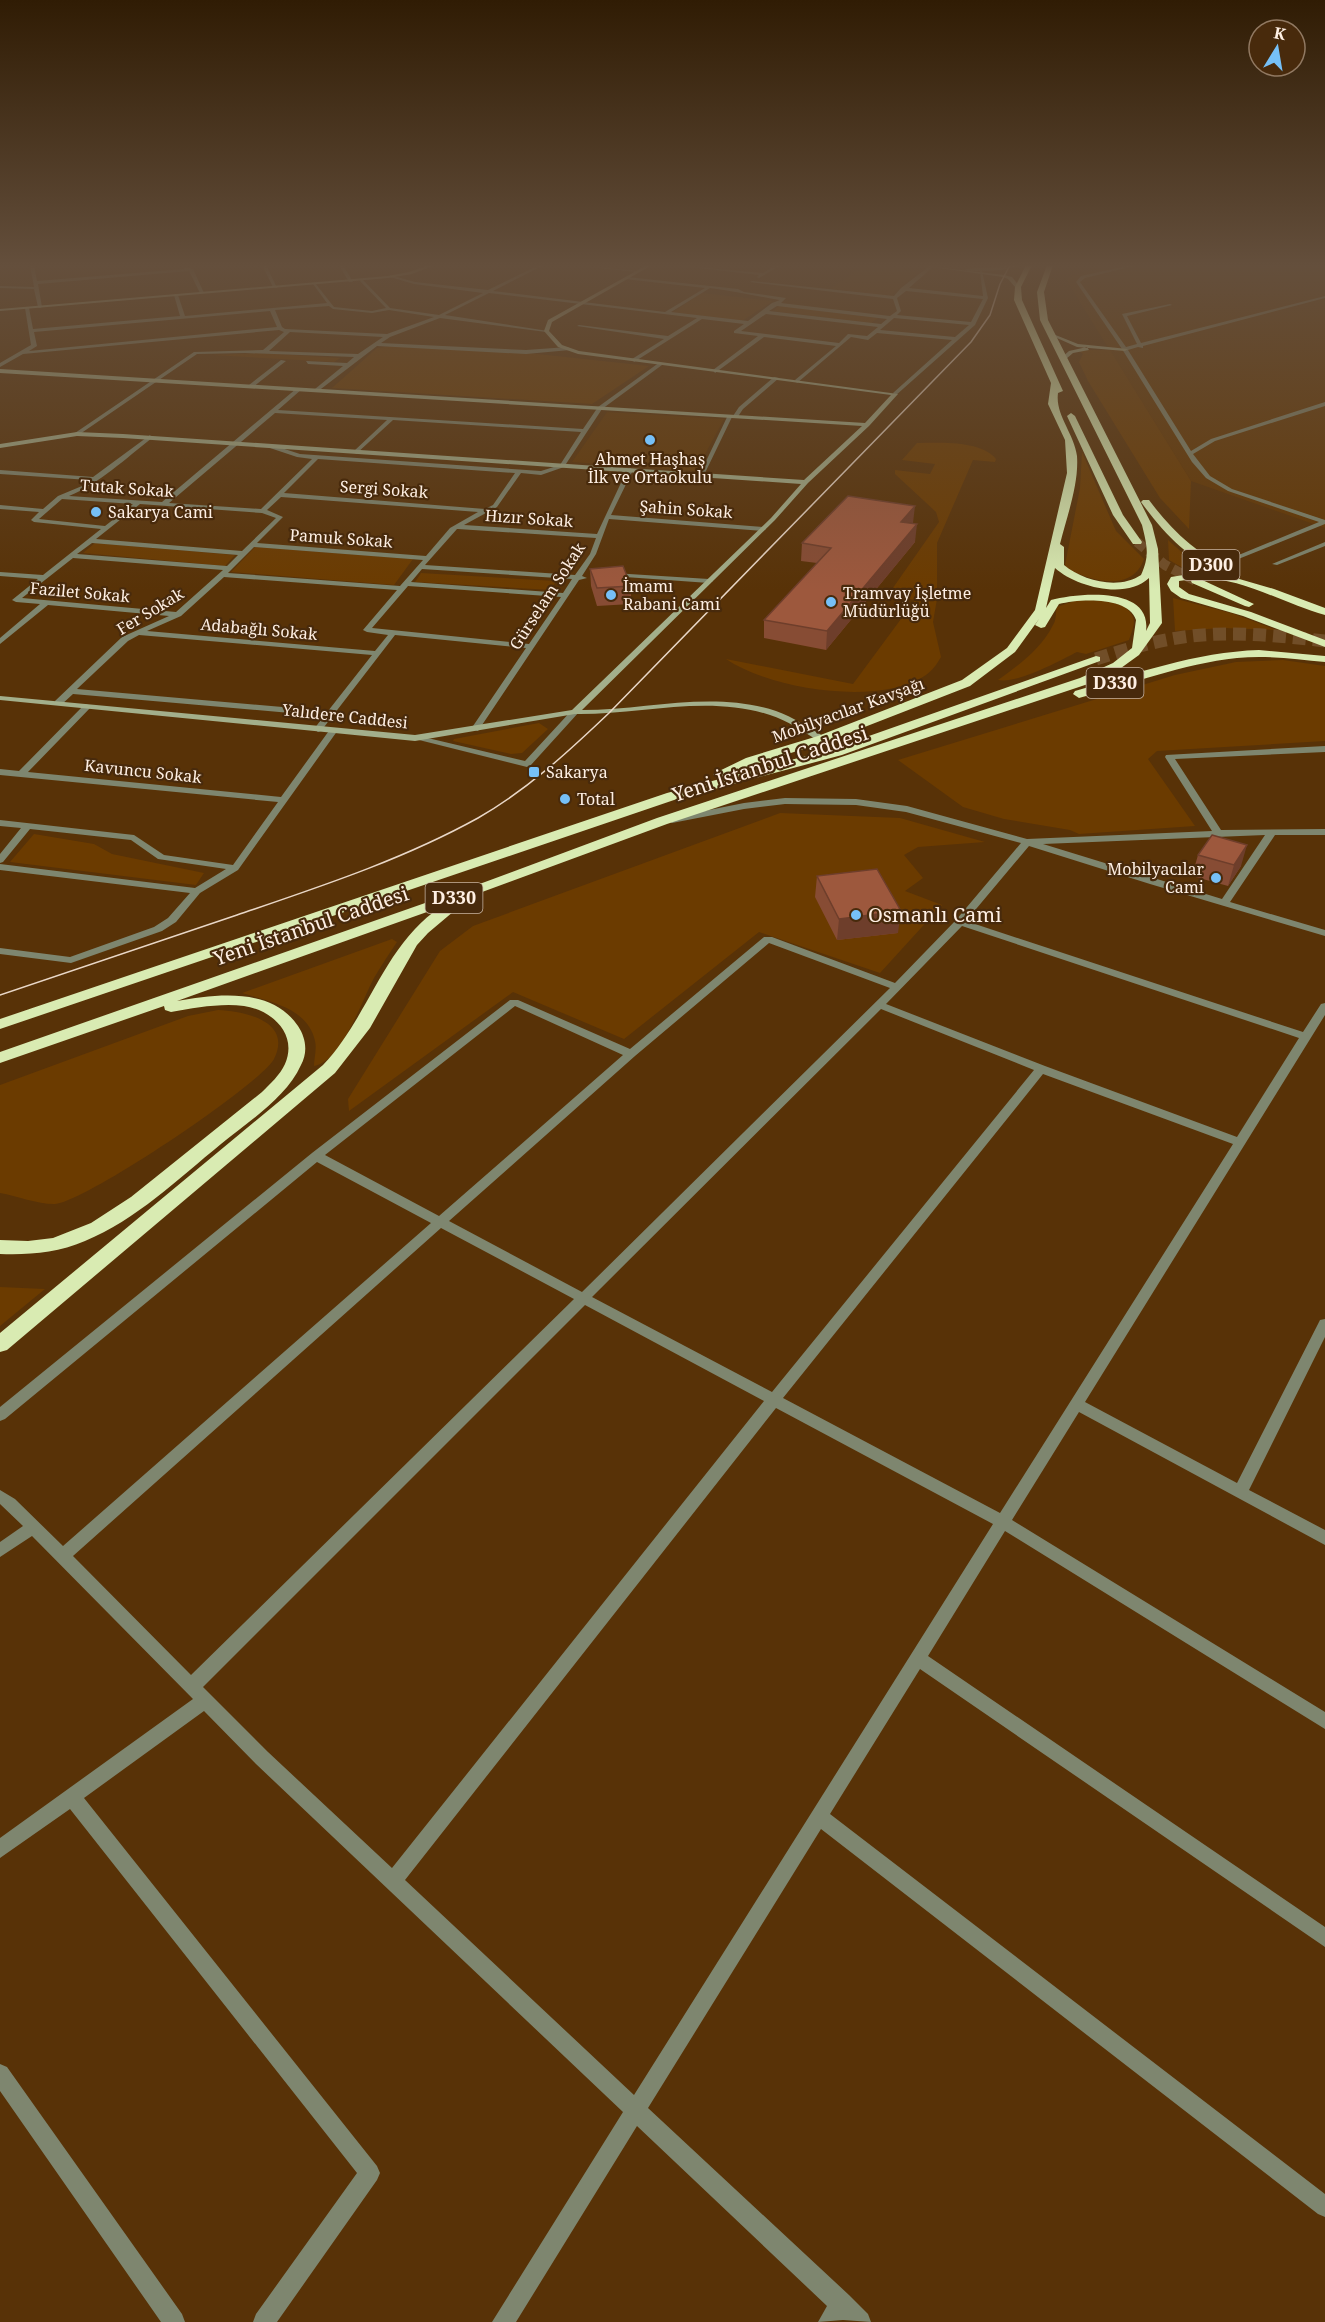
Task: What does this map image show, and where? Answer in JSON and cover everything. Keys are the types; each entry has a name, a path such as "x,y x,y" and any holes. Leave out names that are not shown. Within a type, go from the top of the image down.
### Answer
{"highway":[{"path":"1050,373 1119,515 1137,542"},
{"name":"D300","path":"1072,373 1125,478 1138,491 1166,531 1214,567 1280,596 1325,612"},
{"name":"Mobilyacılar Kavşağı","path":"672,796 751,761 822,739 966,682 1011,650 1040,610 1072,473 1069,440 1052,404 1054,383"},
{"path":"909,741 1084,681 1128,660 1150,636 1156,623 1153,549 1147,525 1125,478"},
{"path":"1057,534 1059,566 1076,579 1094,583 1126,584 1141,580 1147,574 1153,549"},
{"path":"1280,596 1220,576 1203,574 1175,579 1172,584 1175,590 1185,596 1247,614 1325,644"},
{"name":"D300","path":"1196,581 1325,634"},
{"path":"1022,636 1042,624 1055,602 1071,598 1102,598 1119,601 1140,614 1142,620 1138,648"},
{"name":"D330","path":"909,741 1199,660 1260,655 1325,659"},
{"name":"Mobilyacılar Kavşağı","path":"672,796 837,752 1096,659"},
{"name":"Yeni İstanbul Caddesi","path":"0,1058 490,885 662,821 909,741"},
{"name":"Yeni İstanbul Caddesi","path":"0,1024 672,796"},
{"path":"0,1344 323,1075 358,1034 417,932 433,918 490,885"},
{"path":"0,1247 16,1249 45,1247 70,1241 109,1222 267,1096 289,1072 296,1059 298,1045 289,1023 281,1015 256,1003 229,1000 200,1002 108,1020"}],"street":[{"path":"41,373 867,425"},
{"path":"77,434 166,373"},
{"path":"251,386 267,373"},
{"path":"318,390 338,373"},
{"path":"269,446 299,456 541,472 562,466 600,408 647,373"},
{"path":"736,373 895,394"},
{"path":"796,381 805,373"},
{"path":"415,738 527,764 575,712 763,529 806,482 918,373"},
{"path":"1140,373 1189,453 1208,477 1230,489 1325,522 1214,567"},
{"path":"701,475 733,416 776,378"},
{"path":"164,504 299,389"},
{"path":"1189,453 1213,440 1325,404"},
{"path":"274,411 585,431"},
{"path":"356,452 392,418"},
{"path":"0,446 77,434 150,437 806,482"},
{"path":"106,528 34,520 60,497 84,487 150,437"},
{"path":"263,511 317,457"},
{"name":"Gürselam Sokak","path":"475,729 593,554 606,517 630,470"},
{"path":"520,471 495,506 456,527 367,630 531,646"},
{"path":"0,472 95,479"},
{"name":"Sergi Sokak","path":"280,495 486,511"},
{"name":"Tutak Sokak","path":"60,497 263,511 280,517"},
{"path":"0,574 44,577 139,502"},
{"path":"0,508 45,510"},
{"name":"Fer Sokak","path":"58,703 125,639 178,614 223,575 280,517"},
{"name":"Şahin Sokak","path":"606,517 763,529"},
{"name":"Hızır Sokak","path":"456,527 600,536"},
{"path":"90,541 244,553"},
{"path":"1275,564 1325,544"},
{"name":"Pamuk Sokak","path":"252,545 428,558"},
{"path":"71,556 230,568"},
{"path":"420,567 589,577"},
{"path":"223,575 566,596"},
{"path":"600,576 709,581"},
{"name":"Fazilet Sokak","path":"44,577 16,600 178,614"},
{"path":"0,642 47,602"},
{"name":"Adabağlı Sokak","path":"138,633 377,653"},
{"path":"318,729 393,633"},
{"path":"71,691 330,714"},
{"name":"Yalıdere Caddesi","path":"0,698 415,738 575,712 600,714 701,703 725,704 772,713 822,739"},
{"path":"21,774 88,706"},
{"path":"0,951 71,960 158,929 172,920 197,891 235,868 334,730"},
{"path":"1218,833 1168,757 1325,749"},
{"name":"Kavuncu Sokak","path":"0,772 284,800"},
{"path":"662,821 765,803 808,801 856,802 936,815 1325,933"},
{"path":"0,824 134,838 161,857 235,868"},
{"path":"0,860 28,826"},
{"path":"191,1687 897,987 960,922 1028,842 1218,833 1324,832"},
{"path":"1224,903 1271,834"},
{"path":"0,867 197,891"},
{"path":"960,922 1306,1036"},
{"path":"62,1556 631,1054 768,939 897,987"},
{"path":"0,1415 316,1156 514,1002 631,1054"},
{"path":"879,1005 1240,1142"},
{"path":"502,2322 1325,1006"},
{"path":"393,1881 775,1398 1041,1068"},
{"path":"316,1156 775,1398 1004,1522 1325,1721"},
{"path":"1240,1493 1325,1324"},
{"path":"1077,1404 1325,1538"},
{"path":"0,1496 10,1503 262,1758 860,2322"},
{"path":"0,1550 33,1527"},
{"path":"918,1658 1325,1938"},
{"path":"0,1849 205,1700"},
{"path":"72,1797 370,2173 264,2322"},
{"path":"819,1818 1325,2207"},
{"path":"0,2074 174,2322"},
{"path":"829,2322 841,2303"}],"shaded area":[{"path":"348,373 638,373 592,404 332,388"},
{"path":"1084,373 1124,373 1191,481 1189,529 1160,498"},
{"path":"1124,373 1325,373 1325,528 1191,481"},
{"name":"Ahmet Haşhaş İlk ve Ortaokulu","path":"607,412 724,419 696,471 572,462"},
{"path":"917,443 948,443 980,448 996,459 995,462 973,460 937,543 937,599 933,622 941,657 933,669 906,685 854,692 796,686 745,670 726,659 853,684 915,600 888,595 939,522 936,512 895,474 895,470 930,474 935,464 902,460"},
{"path":"1082,452 1116,531 1144,559 1138,570 1130,577 1121,580 1099,580 1067,569 1065,565 1080,488"},
{"path":"1168,540 1185,555 1209,569 1185,569 1169,560"},
{"path":"95,543 235,555 225,566 83,553"},
{"path":"255,547 413,559 394,585 231,572"},
{"path":"421,573 556,581 551,590 415,582"},
{"path":"1173,598 1234,614 1277,630 1223,628 1175,631"},
{"path":"1090,600 1121,605 1130,612 1134,622 1129,640 1086,654 1077,652 1016,679 998,680 1022,662 1043,641 1054,623 1057,607 1074,601"},
{"path":"1283,660 1325,666 1325,741 1157,751 1148,759 1195,826 1079,834 1070,830 1004,819 963,807 898,760 1175,675 1236,662"},
{"path":"539,723 548,729 522,753 511,754 453,741 454,739"},
{"path":"780,813 900,818 985,842 918,847 904,855 923,878 905,891 942,905 880,973 759,932 624,1039 513,992 349,1111 348,1099 440,951 473,926"},
{"path":"34,834 94,844 112,854 204,873 196,885 10,862"},
{"path":"392,939 397,942 374,978 342,1042 324,1062 314,1066 315,1041 305,1021 276,1003 242,993"},
{"path":"218,1010 252,1016 271,1027 277,1035 278,1046 274,1059 262,1072 206,1116 169,1141 132,1165 71,1199 47,1204 0,1193 0,1085 188,1016"},
{"path":"0,1287 45,1289 0,1326"}],"building":[{"name":"Tramvay İşletme Müdürlüğü","path":"848,496 915,506 901,522 917,524 827,631 764,620 831,548 802,543"},
{"path":"623,566 631,586 597,588 590,569"},
{"path":"1212,835 1247,845 1234,865 1198,855"},
{"path":"877,869 901,911 839,919 817,876"}],"tunnel":[{"path":"1137,542 1165,565 1196,581"},
{"path":"1096,659 1155,642 1208,635 1258,635 1325,641"}],"tram line":[{"path":"0,995 360,872 420,847 496,807 530,783 609,713 940,373"}],"place":[{"name":"Ahmet Haşhaş İlk ve Ortaokulu","path":"650,440"},
{"name":"Sakarya Cami","path":"96,512"},
{"name":"İmamı Rabani Cami","path":"611,595"},
{"name":"Tramvay İşletme Müdürlüğü","path":"831,602"},
{"name":"Sakarya","path":"534,772"},
{"name":"Total","path":"565,799"},
{"name":"Mobilyacılar Cami","path":"1216,878"},
{"name":"Osmanlı Cami","path":"856,915"}]}
